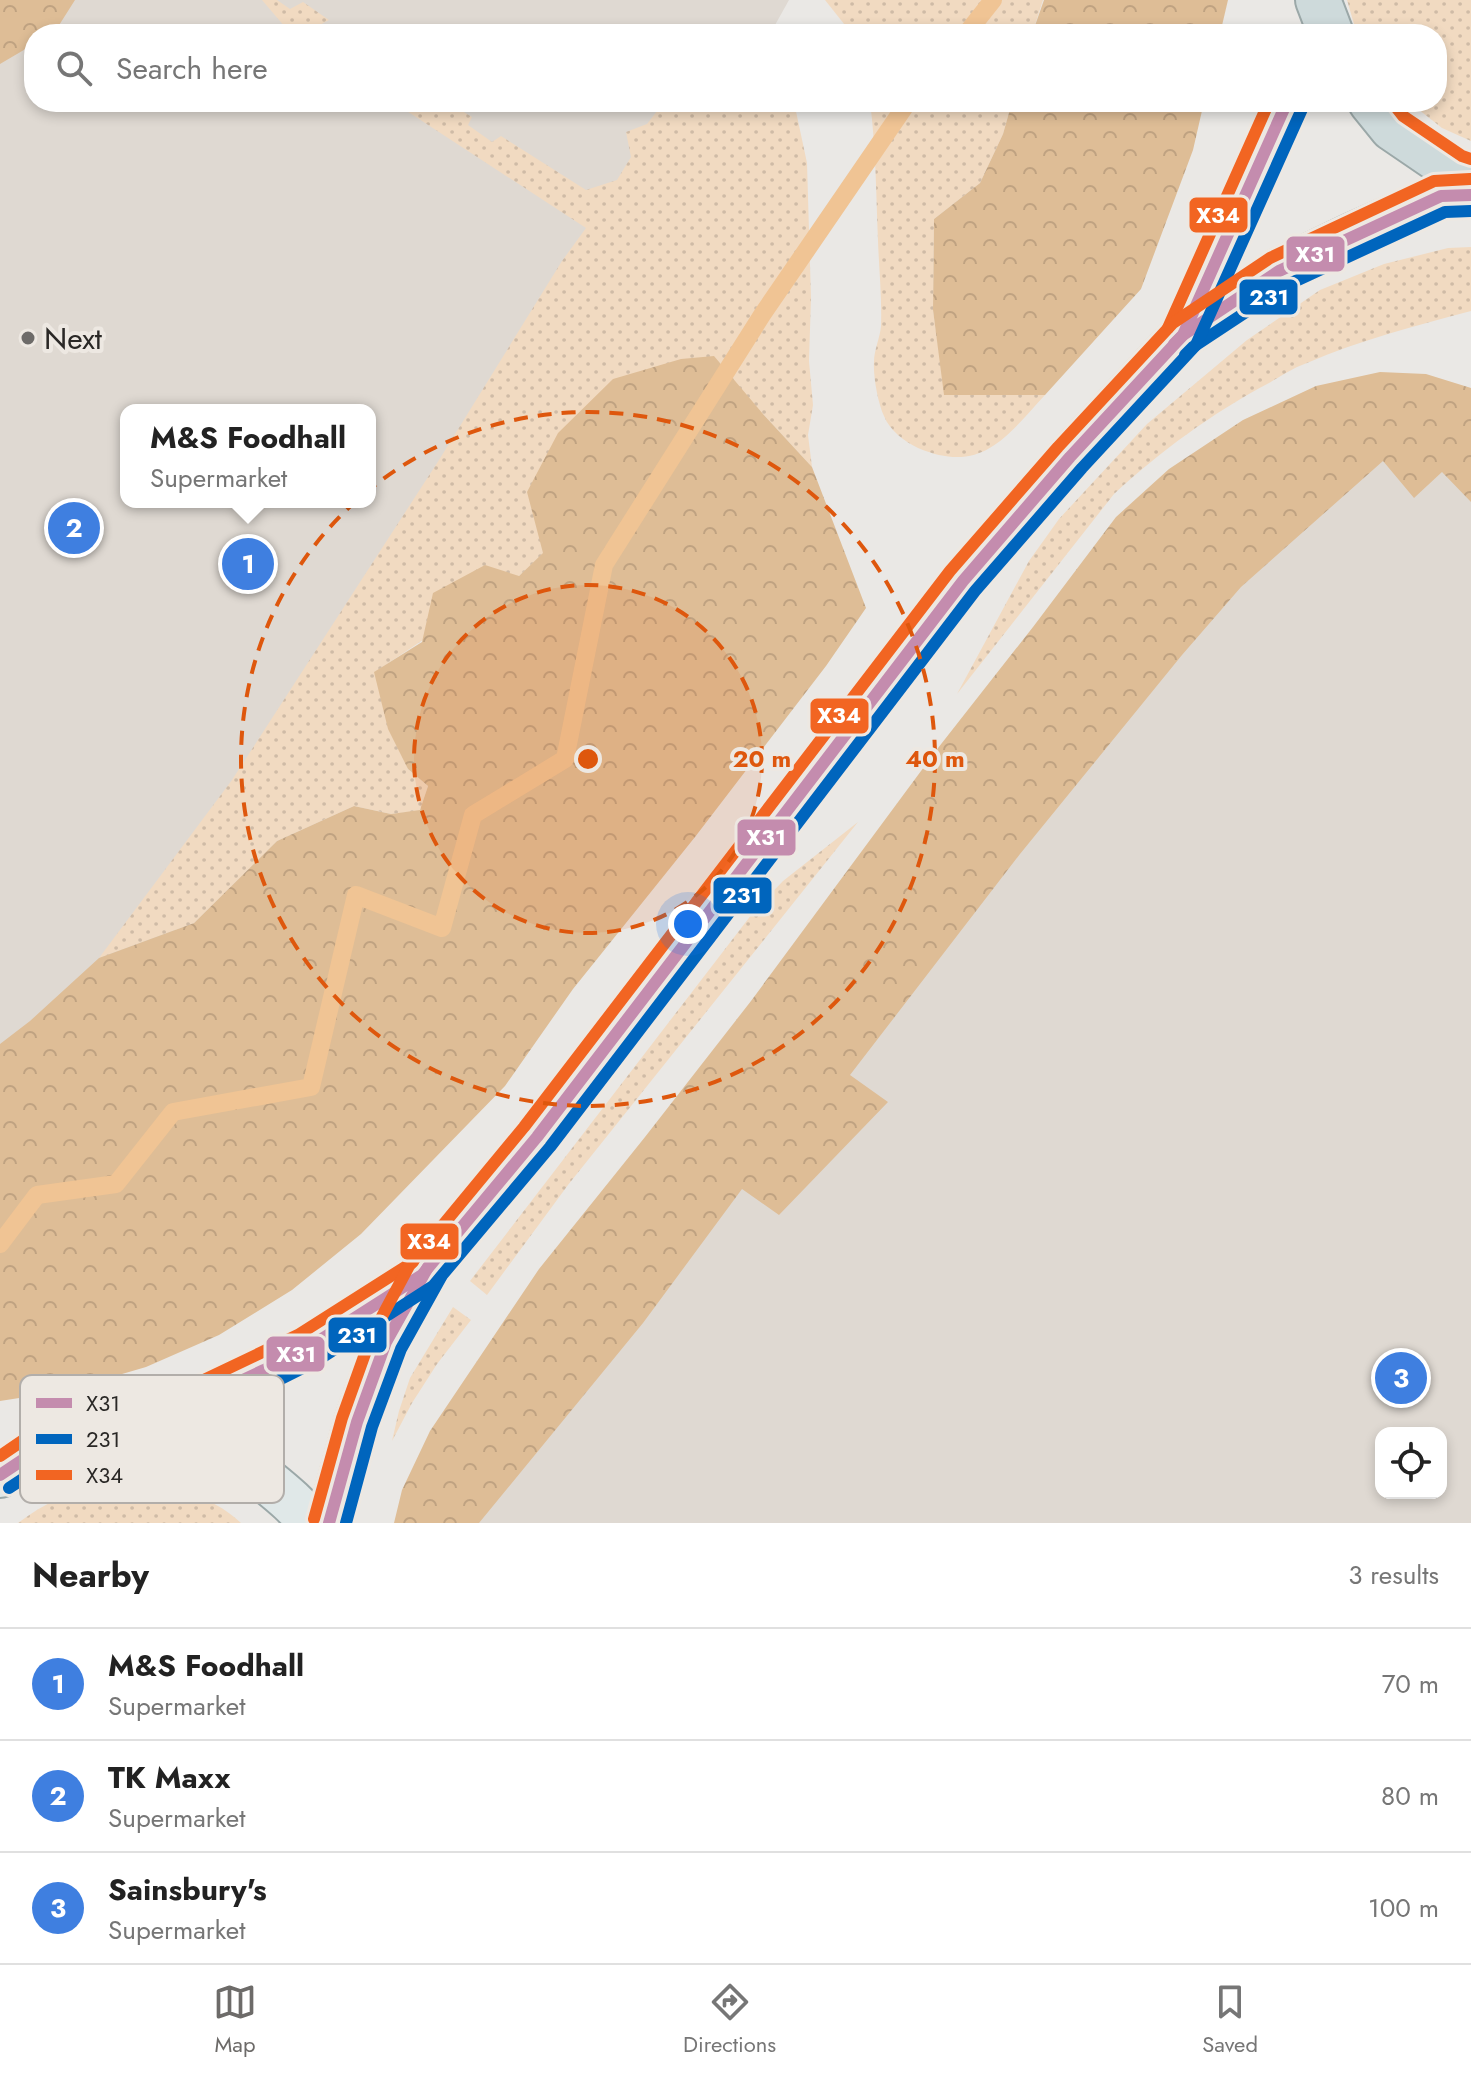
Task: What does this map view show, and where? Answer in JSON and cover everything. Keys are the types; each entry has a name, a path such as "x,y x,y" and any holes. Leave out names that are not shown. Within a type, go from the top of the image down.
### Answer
{"highway":[{"path":"1317,0 1327,24"},
{"path":"1379,112 1392,128 1455,171 1471,176"}],"main road":[{"path":"1309,24 1317,0"},
{"path":"1183,335 1283,112"},
{"path":"329,1523 357,1422 386,1342 422,1275 537,1137 963,581 1070,457 1183,335 1279,271 1441,196 1471,195"},
{"path":"252,1375 306,1349 422,1275"},
{"path":"0,1475 20,1462"},
{"path":"284,1496 310,1523"}],"shaded area":[{"path":"0,0 789,0 776,24 24,24 24,112 724,112 0,1191"},
{"path":"262,0 277,0 290,9 303,2 329,20 322,24 282,24"},
{"path":"825,0 1043,0 1035,24 844,24"},
{"path":"1347,0 1471,0 1471,141 1442,128 1422,112 1447,112 1447,24 1354,24"},
{"path":"408,112 464,112 472,117 468,125 492,142 501,136 586,190 617,180 631,157 626,132 647,124 656,112 796,112 807,163 811,298 809,361 813,405 808,435 812,467 763,414 528,492 544,553 519,576 375,672 408,769 428,786 420,811 391,814 354,806 277,841 194,923 99,958 232,780 586,228"},
{"path":"871,112 1009,112 1003,134 980,183 934,219 933,310 945,394 1045,395 1005,437 976,454 959,457 918,448 894,431 880,404 874,368 881,326"},
{"path":"1471,247 1471,311 1367,340 1287,372 1227,407 1150,462 1114,494 957,694 1029,561 1059,519 1147,424 1247,340 1320,290 1384,264 1448,248"},
{"path":"1471,442 1471,1523 435,1523 1288,448"},
{"path":"858,822 568,1185 487,1295 470,1281 755,910 783,881"},
{"path":"453,1307 471,1320 437,1364 392,1441 410,1378"},
{"path":"50,1503 212,1503 241,1523 18,1523"}],"green space":[{"path":"0,0 75,0 60,24 24,24 24,50 0,64"},
{"path":"1044,0 1228,0 1222,24 1036,24"},
{"path":"1009,112 1202,112 1193,150 1141,289 1045,395 944,395 933,310 934,219 980,183 1003,134"},
{"path":"714,356 812,467 866,608 826,666 695,837 573,989 505,1086 361,1234 292,1290 219,1335 146,1367 119,1375 20,1375 20,1398 0,1401 0,1044 99,958 194,923 277,841 354,806 391,814 420,810 428,786 408,769 388,729 374,672 422,642 433,593 485,565 519,576 543,553 527,492 558,433 613,379 681,359"},
{"path":"1380,372 1426,374 1471,388 1471,502 1442,472 1414,498 1383,461 1241,587 1020,854 850,1075 888,1102 779,1215 742,1189 643,1323 479,1523 394,1523 402,1490 430,1431 539,1269 751,1001 938,748 1116,517 1169,469 1243,420 1316,386"}],"waterway":[{"path":"974,24 993,0"},
{"path":"0,1244 37,1195 116,1184 173,1112 311,1087 356,895 442,928 473,815 565,759 604,565 762,315 901,112"}],"transit line":[{"name":"X34","path":"1168,328 1265,112"},
{"name":"X31","path":"253,1375 306,1349 422,1275 537,1137 963,581 1070,457 1183,335 1283,112"},
{"name":"231","path":"284,1378 315,1362 433,1286 550,1147 975,591 1082,468 1196,345 1301,112"},
{"name":"X34","path":"1400,112 1462,156 1471,159"},
{"name":"X34","path":"314,1519 342,1418 371,1337 409,1266 524,1127 950,571 1058,447 1173,323 1270,258 1434,181 1470,179"},
{"name":"X31","path":"1174,344 1279,271 1441,196 1471,195"},
{"name":"231","path":"1185,355 1287,285 1445,212 1471,211"},
{"name":"X34","path":"214,1375 298,1335 413,1262"},
{"name":"X31","path":"329,1523 357,1422 386,1342 428,1267"},
{"name":"231","path":"346,1523 372,1427 401,1349 441,1277"},
{"name":"X34","path":"0,1456 20,1442"},
{"name":"X31","path":"0,1475 20,1462"},
{"name":"231","path":"9,1488 20,1481"}],"place":[{"name":"Next","path":"28,338"},
{"name":"TK Maxx","path":"74,528"},
{"name":"M&S Foodhall","path":"248,564"},
{"name":"Sainsbury's","path":"1401,1378"}]}
